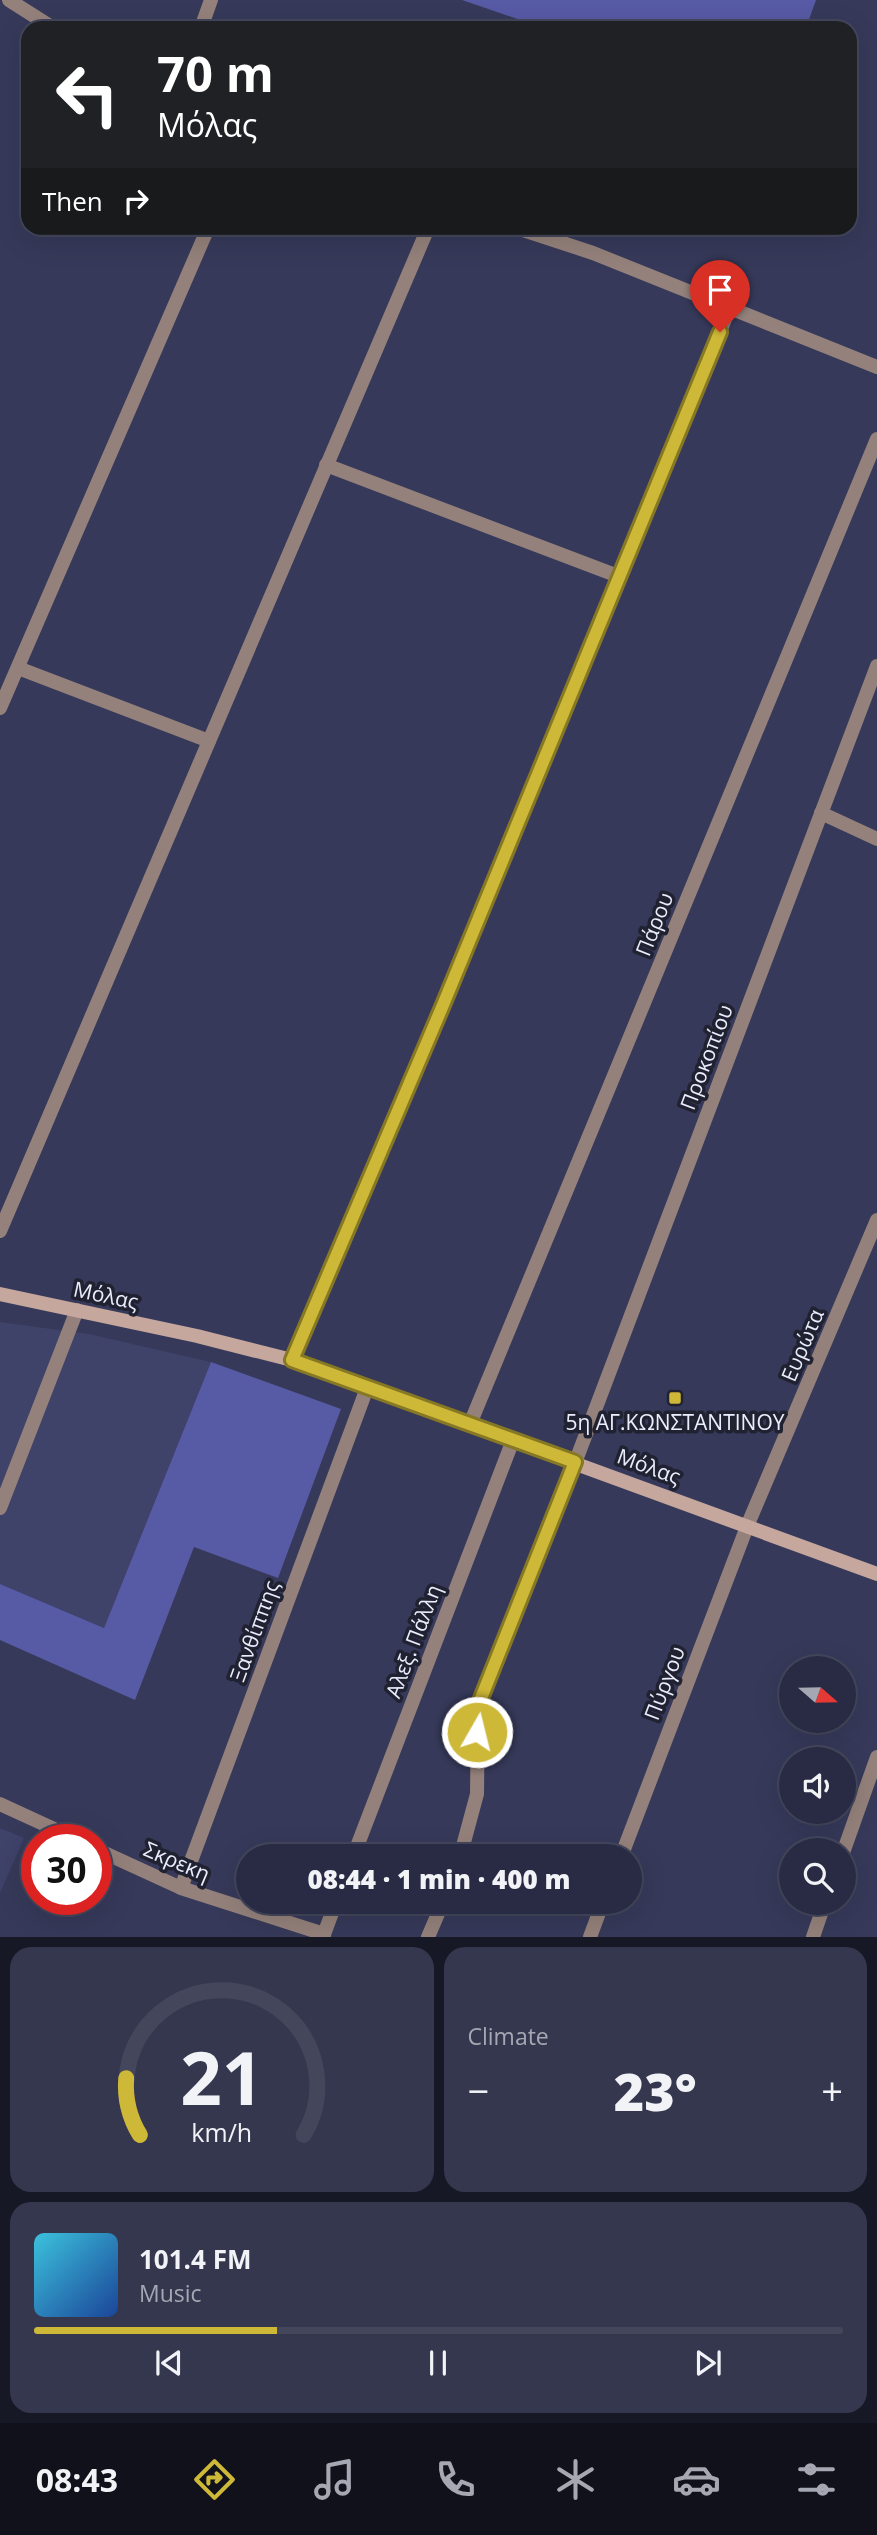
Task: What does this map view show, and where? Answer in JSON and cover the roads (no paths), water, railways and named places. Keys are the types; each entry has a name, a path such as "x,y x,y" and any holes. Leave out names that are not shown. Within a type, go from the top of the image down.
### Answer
{"street":[{"path":"10,0 42,21"},
{"path":"204,21 211,0"},
{"path":"0,708 205,235"},
{"path":"0,1231 425,235"},
{"path":"538,235 593,253 877,367"},
{"path":"292,1360 443,1005 730,307"},
{"name":"Πάρου","path":"470,1424 877,439"},
{"path":"326,465 618,576"},
{"name":"Προκοπίου","path":"464,1844 477,1794 478,1706 575,1462 877,666"},
{"path":"18,668 209,741"},
{"path":"821,813 877,839"},
{"name":"Ευρώτα","path":"748,1524 877,1220"},
{"name":"Μόλας","path":"0,1294 292,1360 748,1524 877,1574"},
{"path":"0,1508 77,1310"},
{"name":"Ξανθίππης","path":"181,1888 367,1388"},
{"name":"Αλεξ. Πάλλη","path":"358,1844 513,1440"},
{"name":"Πύργου","path":"626,1844 748,1524"},
{"path":"848,1838 877,1757"},
{"path":"0,1804 43,1824"},
{"name":"Σκρεκη","path":"112,1856 181,1888 323,1935"},
{"path":"323,1935 331,1914"},
{"path":"428,1937 438,1914"},
{"path":"590,1937 599,1914"},
{"path":"813,1937 821,1915"}],"place":[{"name":"5η ΑΓ.ΚΩΝΣΤΑΝΤΙΝΟΥ","path":"675,1398"}]}
